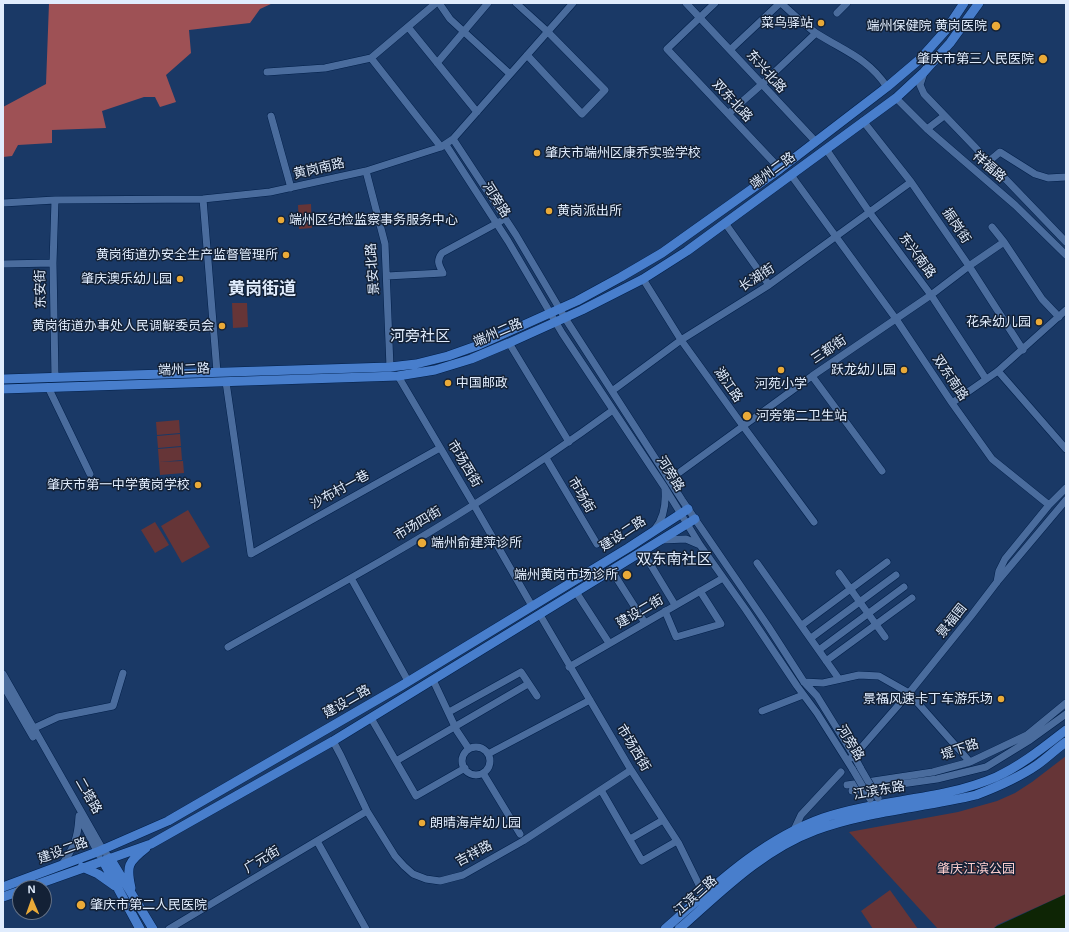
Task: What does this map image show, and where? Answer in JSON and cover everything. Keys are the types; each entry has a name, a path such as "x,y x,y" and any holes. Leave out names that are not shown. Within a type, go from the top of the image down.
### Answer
{"main road":[{"name":"端州二路","path":"3,379 390,367 416,364 448,356 478,345 577,301 662,253 780,169 887,87 920,59 946,30 964,3"},
{"name":"端州二路","path":"3,389 398,376 435,370 509,343 582,310 643,279 687,251 896,98 924,72 950,43 979,3"},
{"path":"577,301 582,310"},
{"path":"521,326 525,336"},
{"name":"建设二路","path":"3,887 100,851 168,821 408,681 628,548 684,511"},
{"name":"建设二路","path":"48,880 151,844 333,741 643,552 691,521"},
{"path":"628,548 634,557"},
{"name":"江滨东路","path":"704,895 750,857 794,830 829,816 852,809 949,791 995,777 1015,767 1066,730"},
{"name":"江滨东路","path":"731,883 757,862 784,845 815,830 855,818 877,805 960,799 982,793 1017,777 1036,765 1066,742"},
{"path":"168,821 168,826 172,832"},
{"path":"133,895 128,873 129,866 137,854 151,844"},
{"path":"106,859 117,888 140,929"},
{"path":"106,859 133,895 153,929"},
{"path":"82,867 98,874 117,888"},
{"name":"江滨三路","path":"679,929 731,883"},
{"name":"江滨三路","path":"666,929 704,895"}],"street":[{"path":"267,72 325,68 370,58 438,3 450,19 510,74"},
{"path":"437,63 488,3"},
{"path":"516,3 548,32 605,90 582,114 527,55"},
{"name":"黄岗南路","path":"3,203 55,200 203,199 270,192 366,170 444,146 453,139 573,3"},
{"path":"686,3 700,18 715,3"},
{"path":"730,50 780,3 816,33 860,58 879,74 887,87"},
{"path":"837,14 848,3"},
{"name":"双东北路","path":"700,18 666,49 780,169"},
{"name":"东兴北路","path":"700,18 761,85 816,142"},
{"path":"408,26 477,112"},
{"path":"728,114 816,33"},
{"name":"河旁路","path":"370,58 444,146 496,223 549,313 665,488 684,511 768,626 804,682 817,696 854,756 877,805"},
{"name":"祥福路","path":"924,72 920,85 924,94 1066,242"},
{"name":"祥福路","path":"896,98 1015,205 1066,255"},
{"path":"271,116 291,188"},
{"path":"928,128 944,116"},
{"name":"振岗街","path":"863,121 911,182 969,266 1023,350"},
{"name":"河旁路","path":"453,139 669,480 684,511"},
{"name":"东兴南路","path":"826,149 870,213 931,295 986,379"},
{"path":"988,162 1000,152 1035,174 1048,178 1066,177"},
{"name":"景安北路","path":"366,170 385,244 390,367"},
{"name":"双东南路","path":"791,174 896,319 952,403 992,459 1049,505"},
{"name":"长湖街","path":"612,391 681,340 769,286 911,182"},
{"path":"203,199 217,372"},
{"name":"东安街","path":"55,200 53,263 55,377"},
{"path":"387,276 443,273 438,265 438,261 442,253 505,219"},
{"path":"725,223 769,286"},
{"path":"992,227 1004,242 1042,299 1058,317"},
{"name":"三都街","path":"669,480 812,376 931,295 1004,242"},
{"path":"3,264 53,263"},
{"name":"湖江路","path":"643,279 681,340 742,426 814,522"},
{"path":"952,403 998,371 1066,310"},
{"path":"509,343 569,442"},
{"path":"998,371 1066,449"},
{"name":"市场西街","path":"398,376 532,606"},
{"path":"812,376 882,471"},
{"name":"沙布村一巷","path":"226,382 251,554 440,448"},
{"path":"48,387 90,474"},
{"name":"市场四街","path":"228,646 351,578 474,505 546,458 614,410"},
{"name":"市场街","path":"546,458 597,544"},
{"path":"652,531 659,523 665,509 665,488"},
{"path":"997,582 998,571 1005,559 1049,505 1066,488"},
{"name":"景福围","path":"847,760 854,756 909,693 972,616 997,582 1066,500"},
{"name":"河旁路","path":"691,521 700,545 803,695 817,713 877,805"},
{"path":"661,540 686,539 700,545"},
{"path":"643,552 676,605"},
{"path":"757,562 839,679"},
{"path":"802,625 887,562"},
{"path":"612,571 645,623"},
{"path":"839,573 884,638"},
{"path":"811,638 896,575"},
{"path":"351,578 408,681"},
{"name":"建设二街","path":"569,666 723,578"},
{"path":"819,650 904,587"},
{"path":"665,611 676,637 721,624 700,591"},
{"path":"576,592 609,643"},
{"path":"826,661 912,598"},
{"name":"市场西街","path":"540,615 631,770 677,841 704,895"},
{"path":"449,712 521,672 537,696"},
{"path":"32,730 58,717 113,706 123,673"},
{"name":"二塔路","path":"3,674 79,816 100,851"},
{"path":"804,682 823,684 859,675 879,676 909,693 970,762"},
{"path":"433,680 469,749"},
{"path":"396,761 528,684"},
{"path":"817,696 823,684"},
{"name":"二塔路","path":"3,685 32,730 100,851"},
{"path":"762,711 803,695"},
{"path":"488,754 590,700"},
{"path":"1061,704 1066,714"},
{"name":"堤下路","path":"847,784 933,772 970,762 1027,734 1061,704"},
{"name":"堤下路","path":"852,791 937,779 986,768 1030,740 1066,714"},
{"path":"371,718 416,796 465,768"},
{"name":"吉祥路","path":"333,741 367,811 395,856 413,874 426,879 440,881 467,873 523,841 631,770"},
{"path":"477,747 485,750 488,754 490,758 489,766 483,772 474,774 470,773 465,768 462,761 469,749 477,747"},
{"path":"483,772 520,834"},
{"path":"794,830 800,815 842,772"},
{"path":"601,790 642,861 677,841"},
{"name":"广元街","path":"169,929 367,811"},
{"path":"61,866 76,841 79,816"},
{"path":"630,839 663,820"},
{"path":"317,841 366,929"},
{"path":"100,851 106,859"}],"green space":[{"path":"311,204 312,228 299,229 298,205"},
{"path":"232,303 247,303 248,327 233,328"},
{"path":"179,420 180,433 157,435 156,422"},
{"path":"180,434 181,446 158,448 157,436"},
{"path":"181,447 182,460 159,462 158,449"},
{"path":"183,461 184,473 160,475 159,462"},
{"path":"188,510 210,547 182,563 161,526"},
{"path":"155,522 169,545 155,553 141,530"},
{"name":"肇庆江滨公园","path":"1066,756 1066,894 997,925 993,929 938,929 849,832 958,812 997,801 1015,793 1032,782"},
{"path":"890,890 918,929 873,929 861,911"}],"shaded area":[{"path":"49,3 273,3 260,9 250,23 189,30 191,53 166,75 176,102 160,107 155,97 144,97 102,111 106,128 52,130 52,143 18,145 12,156 3,157 3,107 46,84"},
{"path":"1066,894 1066,929 993,929 997,926"}],"place":[{"name":"菜鸟驿站","path":"821,23"},
{"name":"端州保健院 黄岗医院","path":"996,26"},
{"name":"肇庆市第三人民医院","path":"1043,59"},
{"name":"肇庆市端州区康乔实验学校","path":"537,153"},
{"name":"黄岗派出所","path":"549,211"},
{"name":"端州区纪检监察事务服务中心","path":"281,220"},
{"name":"黄岗街道办安全生产监督管理所","path":"286,255"},
{"name":"肇庆澳乐幼儿园","path":"180,279"},
{"name":"花朵幼儿园","path":"1039,322"},
{"name":"黄岗街道办事处人民调解委员会","path":"222,326"},
{"name":"河苑小学","path":"781,370"},
{"name":"跃龙幼儿园","path":"904,370"},
{"name":"中国邮政","path":"448,383"},
{"name":"河旁第二卫生站","path":"747,416"},
{"name":"肇庆市第一中学黄岗学校","path":"198,485"},
{"name":"端州俞建萍诊所","path":"422,543"},
{"name":"端州黄岗市场诊所","path":"627,575"},
{"name":"景福风速卡丁车游乐场","path":"1001,699"},
{"name":"朗晴海岸幼儿园","path":"422,823"},
{"name":"肇庆市第二人民医院","path":"81,905"}],"district":[{"name":"黄岗街道","path":"262,289"},
{"name":"河旁社区","path":"420,337"},
{"name":"双东南社区","path":"674,560"}]}
